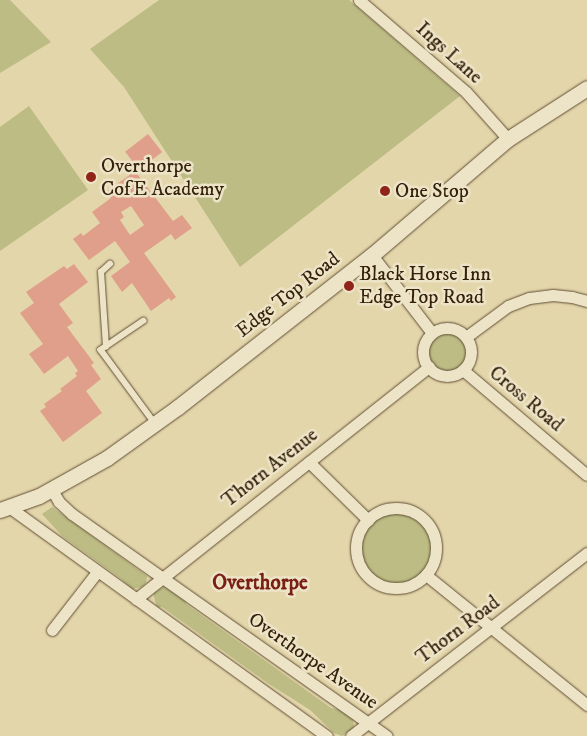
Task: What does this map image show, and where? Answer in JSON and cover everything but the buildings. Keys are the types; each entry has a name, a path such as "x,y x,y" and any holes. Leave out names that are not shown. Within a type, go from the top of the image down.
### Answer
{"street":[{"name":"Ings Lane","path":"359,0 466,92 508,139"},
{"name":"Edge Top Road","path":"4,509 52,490 108,458 155,424 372,255 508,139 587,88"},
{"path":"372,255 432,333"},
{"path":"466,336 508,306 529,298 553,295 587,301"},
{"path":"453,328 466,336 471,346 472,354 470,362 463,370 447,376 436,374 428,368 423,351 424,343 432,333 440,329 453,328"},
{"name":"Thorn Avenue","path":"136,599 161,577 428,368"},
{"name":"Cross Road","path":"463,370 587,475"},
{"path":"309,462 368,520"},
{"name":"Overthorpe Avenue","path":"52,490 59,502 72,514 387,736"},
{"path":"392,508 416,513 426,521 434,534 437,546 434,562 426,575 410,586 396,588 383,586 368,577 359,564 356,550 358,537 368,520 382,511 392,508"},
{"path":"4,509 136,599 327,736"},
{"name":"Thorn Road","path":"351,736 587,553"},
{"path":"52,630 97,572"},
{"path":"426,575 587,705"}],"lane":[{"path":"106,346 101,272 110,264"},
{"path":"144,321 101,350 155,424"}],"green space":[{"path":"0,0 10,0 51,42 0,73"},
{"path":"159,0 349,0 460,96 240,267 124,87 90,49"},
{"path":"29,106 88,190 0,251 0,127"},
{"path":"442,328 452,328 464,335 471,347 471,357 464,369 452,376 442,376 434,372 427,365 423,357 423,347 427,339 434,332"},
{"path":"52,507 147,576 146,583 142,587 132,589 120,578 62,536 42,514"},
{"path":"396,508 411,511 424,520 433,533 436,548 433,563 424,576 411,585 396,588 381,585 368,576 359,563 356,548 359,533 368,520 381,511"},
{"path":"164,587 185,599 186,604 331,708 340,710 353,719 354,728 342,736 334,733 310,710 269,684 162,607 157,608 153,593"}],"place":[{"name":"Overthorpe CofE Academy","path":"91,177"},
{"name":"One Stop","path":"385,191"},
{"name":"Black Horse Inn Edge Top Road","path":"349,286"}],"district":[{"name":"Overthorpe","path":"260,583"}]}
